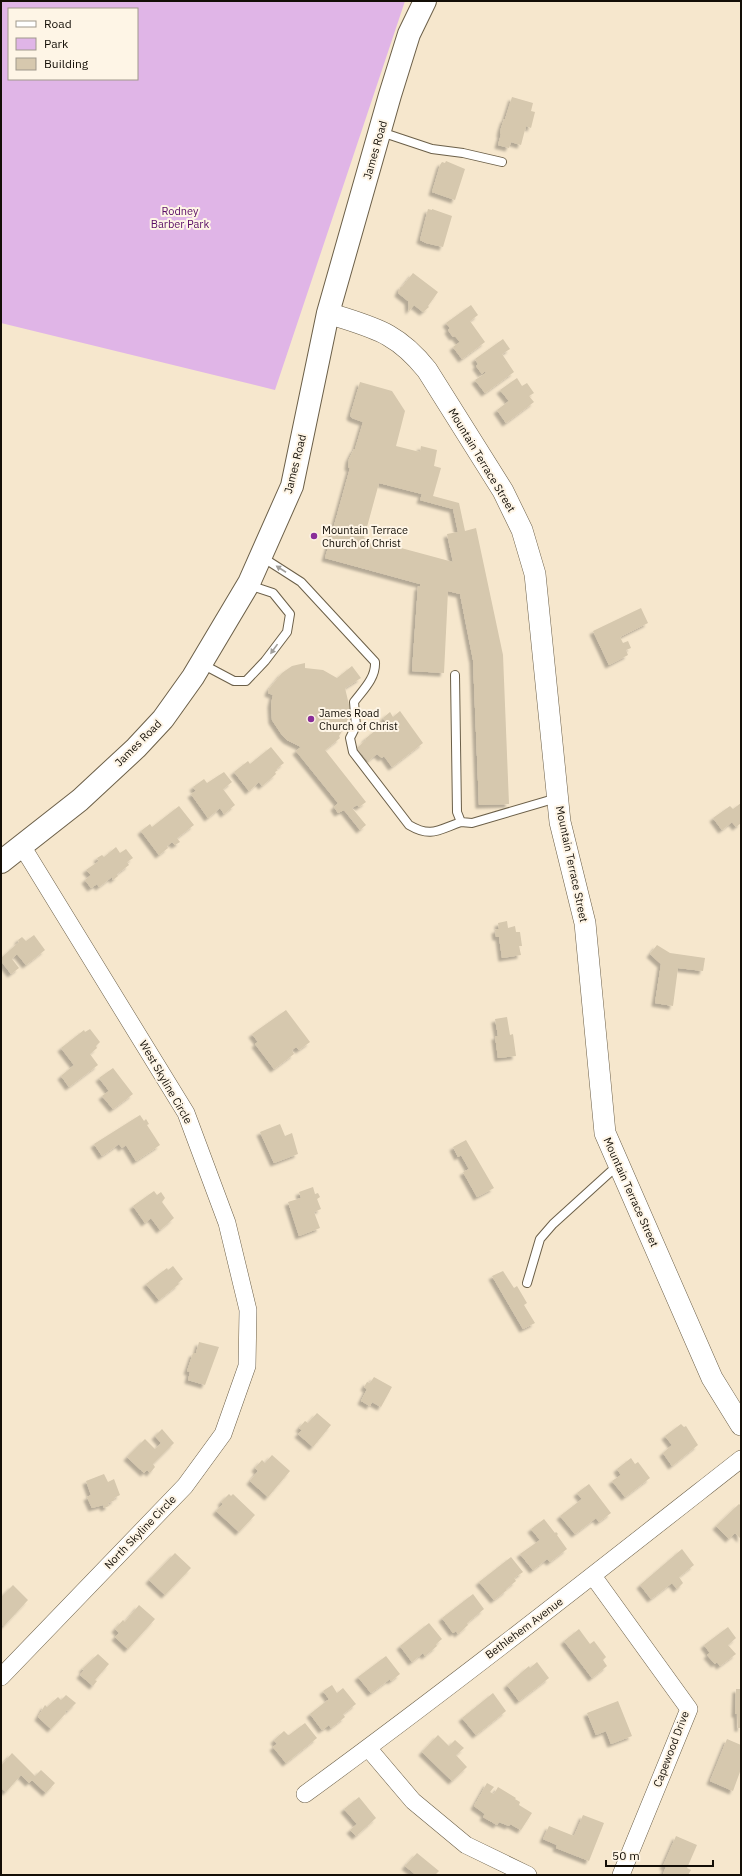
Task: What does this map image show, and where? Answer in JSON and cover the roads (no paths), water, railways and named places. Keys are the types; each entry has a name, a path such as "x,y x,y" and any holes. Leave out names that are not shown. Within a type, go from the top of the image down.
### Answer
{"main road":[{"name":"James Road","path":"1,862 80,800 136,748 163,719 202,664 248,585 292,486 328,313 409,34 424,1"}],"street":[{"name":"Mountain Terrace Street","path":"328,313 383,331 413,353 427,370 503,491 522,530 535,574 560,822 585,923 605,1134 712,1378 741,1425"},
{"name":"West Skyline Circle","path":"22,846 186,1113 227,1223 247,1302 247,1366"},
{"name":"North Skyline Circle","path":"1,1677 185,1486 224,1434 247,1366"},
{"name":"Bethlehem Avenue","path":"305,1794 368,1748 593,1576 741,1459"},
{"name":"Capewood Drive","path":"593,1576 688,1709 621,1875"},
{"path":"368,1748 413,1801 466,1845 528,1875"}],"lane":[{"path":"380,132 432,149 463,153 502,162"},
{"path":"261,556 301,582 375,662 375,671 371,680 354,702 356,726 350,738 353,752 409,825 422,832 432,832 461,822 472,823 558,798"},
{"path":"202,664 234,681 246,681 265,661 287,632 290,614 273,593 248,585"},
{"path":"455,675 457,812 461,822"},
{"path":"527,1283 540,1240 553,1224 619,1165"}],"place":[{"name":"Mountain Terrace Church of Christ","path":"314,536"},
{"name":"James Road Church of Christ","path":"311,719"}],"park label":[{"name":"Rodney Barber Park","path":"180,217"}]}
